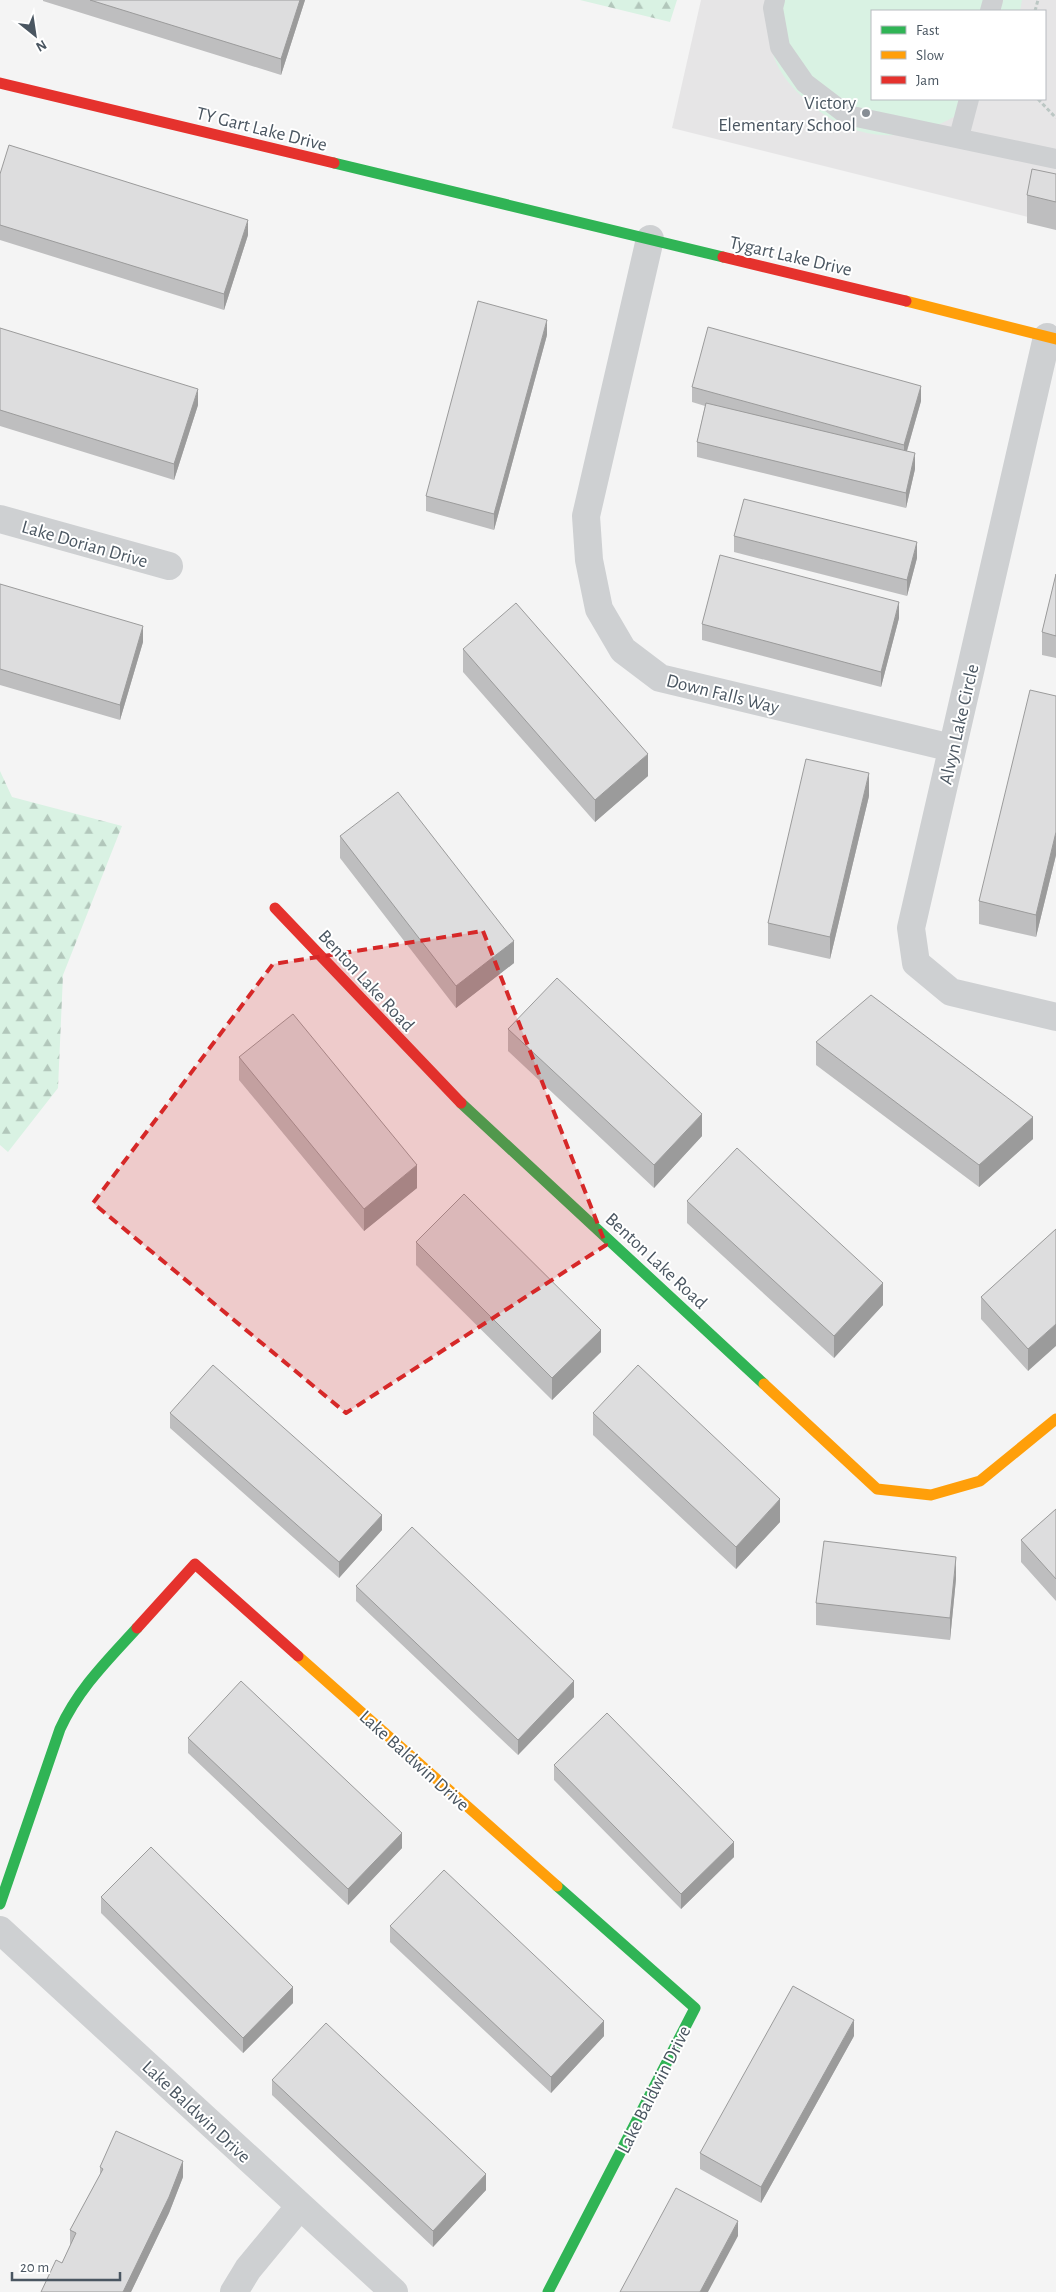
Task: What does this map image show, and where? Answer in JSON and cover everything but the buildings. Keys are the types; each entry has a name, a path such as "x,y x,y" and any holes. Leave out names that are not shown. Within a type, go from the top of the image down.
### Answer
{"street":[{"name":"TY Gart Lake Drive","path":"0,82 516,207"},
{"name":"Tygart Lake Drive","path":"516,207 891,297 1051,338"},
{"name":"Down Falls Way","path":"650,239 586,516 589,560 599,609 623,650 660,678 952,748"},
{"name":"Alvyn Lake Circle","path":"1051,338 952,748 911,928 916,963 951,992 1056,1017"},
{"name":"Lake Dorian Drive","path":"0,519 169,566"},
{"name":"Benton Lake Road","path":"275,908 446,1089 877,1489 931,1495 980,1481 1056,1419"},
{"name":"Lake Baldwin Drive","path":"0,1904 60,1729 71,1705 87,1683 195,1564 695,2008 548,2292"},
{"name":"Lake Baldwin Drive","path":"0,1930 394,2292"},
{"path":"234,2292 248,2269 300,2206"}],"lane":[{"path":"775,0 773,8 780,47 806,83 847,114 1056,159"},
{"path":"959,137 969,100"}],"path":[{"path":"1039,100 1056,118"}],"highlighted area":[{"path":"483,931 606,1245 346,1413 93,1203 273,964"}],"shaded area":[{"name":"Victory Elementary School","path":"701,0 1056,0 1056,224 672,128"}],"green space":[{"path":"580,0 677,0 670,22"},
{"path":"768,0 1022,0 1020,10 871,10 871,100 980,100 938,125 917,132 894,135 872,134 850,128 829,118 808,102 780,70 772,50"},
{"path":"0,771 12,797 122,826 63,975 58,1088 8,1152 0,1145"}],"traffic: fast":[{"path":"334,163 723,257"},
{"path":"461,1103 764,1384"},
{"path":"0,1904 60,1729 85,1688 137,1628"},
{"path":"548,2292 695,2008 557,1886"}],"traffic: slow":[{"path":"906,301 1056,339"},
{"path":"764,1384 877,1489 931,1495 980,1481 1056,1419"},
{"path":"298,1656 557,1886"}],"traffic: jam":[{"path":"0,83 334,163"},
{"path":"723,257 906,301"},
{"path":"275,908 461,1103"},
{"path":"137,1628 195,1564 298,1656"}],"place":[{"name":"Victory Elementary School","path":"866,113"}]}
